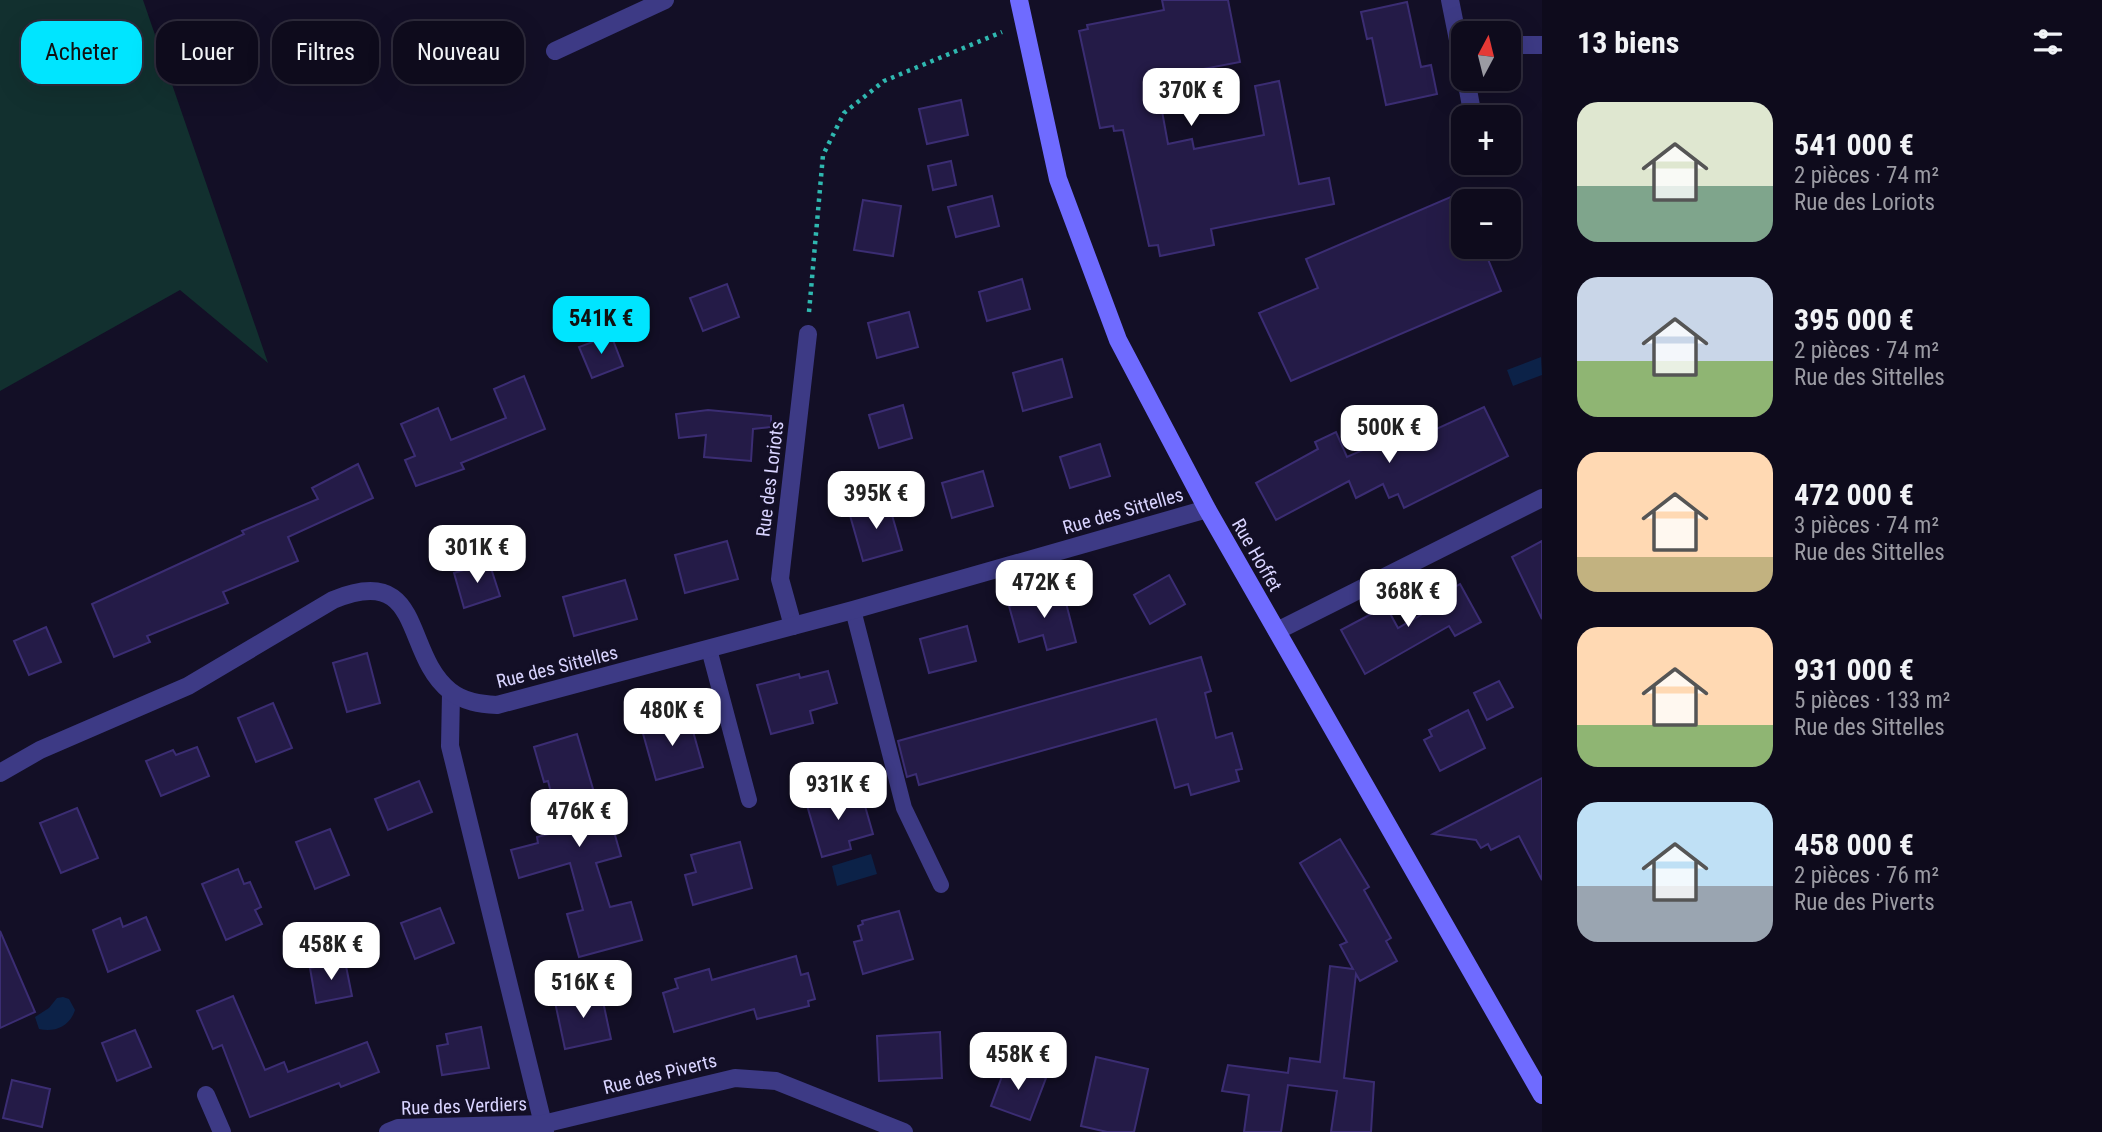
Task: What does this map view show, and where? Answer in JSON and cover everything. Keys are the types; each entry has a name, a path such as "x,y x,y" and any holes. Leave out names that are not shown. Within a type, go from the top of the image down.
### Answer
{"main road":[{"name":"Rue Hoffet","path":"1019,0 1058,179 1118,340 1207,509 1542,1095"}],"street":[{"path":"555,51 665,0"},
{"path":"1450,0 1455,21"},
{"path":"1521,45 1542,46"},
{"name":"Rue des Loriots","path":"793,626 780,579 808,334"},
{"path":"1277,631 1542,498"},
{"name":"Rue des Sittelles","path":"452,693 474,703 496,705 853,610 1207,509"},
{"path":"0,773 40,750 188,686 333,600 358,589 380,590 406,611 431,667 452,693 450,746 544,1128"},
{"name":"Rue des Piverts","path":"544,1128 735,1077 776,1082 904,1132"},
{"path":"206,1095 222,1132"},
{"name":"Rue des Verdiers","path":"388,1132 398,1128 544,1128"}],"lane":[{"path":"853,610 904,808 941,886"},
{"path":"709,649 749,800"}],"path":[{"path":"808,334 823,155 844,113 884,81 1023,23"}],"green space":[{"path":"0,0 143,0 156,38 156,84 172,84 268,363 180,290 0,391"}],"water":[{"path":"1541,357 1542,375 1513,386 1507,370"},
{"path":"871,854 877,874 837,886 832,866"},
{"path":"57,998 69,999 75,1010 70,1020 56,1029 39,1029 35,1017 49,1008"}],"building":[{"path":"1162,0 1228,0 1240,62 1156,78 1168,144 1192,139 1194,149 1264,135 1255,86 1279,81 1299,184 1329,178 1334,204 1211,229 1214,245 1160,256 1158,245 1149,246 1123,130 1114,131 1113,126 1100,128 1079,31 1088,29 1087,25 1164,10"},
{"path":"1407,2 1421,67 1431,65 1437,94 1386,105 1372,38 1367,39 1361,12"},
{"path":"961,100 968,135 927,144 919,109"},
{"path":"951,161 956,185 933,190 928,166"},
{"path":"992,196 999,226 956,237 948,207"},
{"path":"1451,197 1451,259 1488,259 1501,291 1291,381 1259,313 1318,288 1306,259"},
{"path":"863,200 901,206 893,256 854,250"},
{"path":"1022,279 1030,309 987,321 979,292"},
{"path":"727,284 739,317 703,331 690,298"},
{"path":"909,312 918,347 877,358 868,323"},
{"path":"611,335 623,366 592,378 579,347"},
{"path":"1062,359 1072,397 1023,411 1013,373"},
{"path":"524,376 545,429 461,463 464,469 416,486 405,460 415,456 401,424 438,408 451,440 506,418 494,389"},
{"path":"903,405 912,438 879,448 869,415"},
{"path":"1484,407 1508,456 1404,508 1398,494 1389,498 1383,484 1356,498 1349,481 1276,520 1256,483 1318,449 1315,442 1336,432 1347,457 1413,428 1417,438"},
{"path":"708,410 771,416 771,427 753,429 751,461 704,457 706,435 679,438 676,414"},
{"path":"1100,444 1110,476 1070,488 1060,457"},
{"path":"358,464 373,498 288,537 298,561 223,592 228,603 147,636 150,642 114,657 92,604 244,534 242,531 318,499 312,488"},
{"path":"983,471 993,506 952,518 942,483"},
{"path":"888,501 902,550 863,561 849,512"},
{"path":"727,541 738,579 685,593 675,555"},
{"path":"1542,541 1542,619 1512,557"},
{"path":"489,562 500,596 464,608 454,573"},
{"path":"1169,575 1185,604 1150,624 1134,595"},
{"path":"625,580 637,619 574,636 563,597"},
{"path":"1460,584 1481,622 1455,636 1449,626 1365,674 1341,630 1386,606 1398,628 1438,605 1434,598"},
{"path":"1063,591 1076,642 1047,650 1043,635 1019,642 1009,606"},
{"path":"967,626 976,661 929,673 920,639"},
{"path":"46,627 61,662 29,675 14,641"},
{"path":"367,653 380,703 347,712 333,663"},
{"path":"1201,657 1211,691 1205,693 1216,738 1232,733 1242,769 1236,770 1239,781 1191,795 1188,784 1175,788 1156,719 919,785 916,774 907,777 898,741"},
{"path":"828,671 837,703 810,711 813,723 771,734 757,685 799,674 800,678"},
{"path":"1499,681 1513,707 1487,720 1474,693"},
{"path":"273,703 292,748 256,762 238,718"},
{"path":"1468,710 1485,748 1440,771 1424,740 1432,736 1429,730"},
{"path":"689,717 703,767 656,780 642,730"},
{"path":"577,734 600,813 608,811 621,856 596,863 610,907 631,902 642,940 579,957 567,914 583,910 570,863 519,878 511,850 538,843 537,837 561,831 548,781 544,782 534,747"},
{"path":"197,747 209,776 161,796 146,761 173,750 176,755"},
{"path":"1542,778 1542,880 1519,836 1491,850 1488,844 1481,848 1476,840 1433,834"},
{"path":"419,781 432,812 388,830 375,799"},
{"path":"802,788 827,802 861,792 873,834 849,841 851,849 822,857"},
{"path":"77,808 98,858 61,873 40,823"},
{"path":"330,829 349,875 315,889 296,842"},
{"path":"1340,839 1369,887 1364,890 1391,938 1386,941 1397,961 1360,981 1356,974 1344,1078 1374,1082 1371,1132 1331,1132 1337,1091 1288,1085 1281,1132 1244,1132 1249,1095 1222,1091 1228,1065 1288,1073 1290,1058 1320,1062 1330,966 1353,969 1340,945 1347,942 1300,863"},
{"path":"740,842 752,888 693,905 685,875 696,872 691,855"},
{"path":"238,869 244,884 250,882 261,907 255,910 262,924 226,940 202,884"},
{"path":"440,908 454,943 415,959 401,923"},
{"path":"899,911 913,959 863,974 854,942 862,940 858,926 863,924 862,921"},
{"path":"146,917 160,950 108,972 93,930 120,918 123,927"},
{"path":"0,931 35,1012 0,1028"},
{"path":"796,956 801,975 808,973 815,999 808,1001 809,1006 757,1019 754,1009 674,1032 663,993 678,988 675,979 709,969 712,980"},
{"path":"345,961 352,996 316,1003 310,968"},
{"path":"601,992 611,1039 565,1049 555,1002"},
{"path":"233,996 265,1070 284,1062 288,1072 367,1042 379,1072 341,1087 339,1083 250,1117 222,1045 213,1049 197,1011"},
{"path":"481,1027 489,1068 442,1075 437,1046 448,1044 446,1034"},
{"path":"135,1030 151,1067 117,1081 102,1043"},
{"path":"940,1032 942,1078 879,1081 877,1036"},
{"path":"1096,1057 1148,1069 1134,1132 1107,1132 1081,1126"},
{"path":"1007,1063 1046,1078 1030,1120 991,1106"},
{"path":"12,1080 50,1089 42,1127 3,1118"}]}
